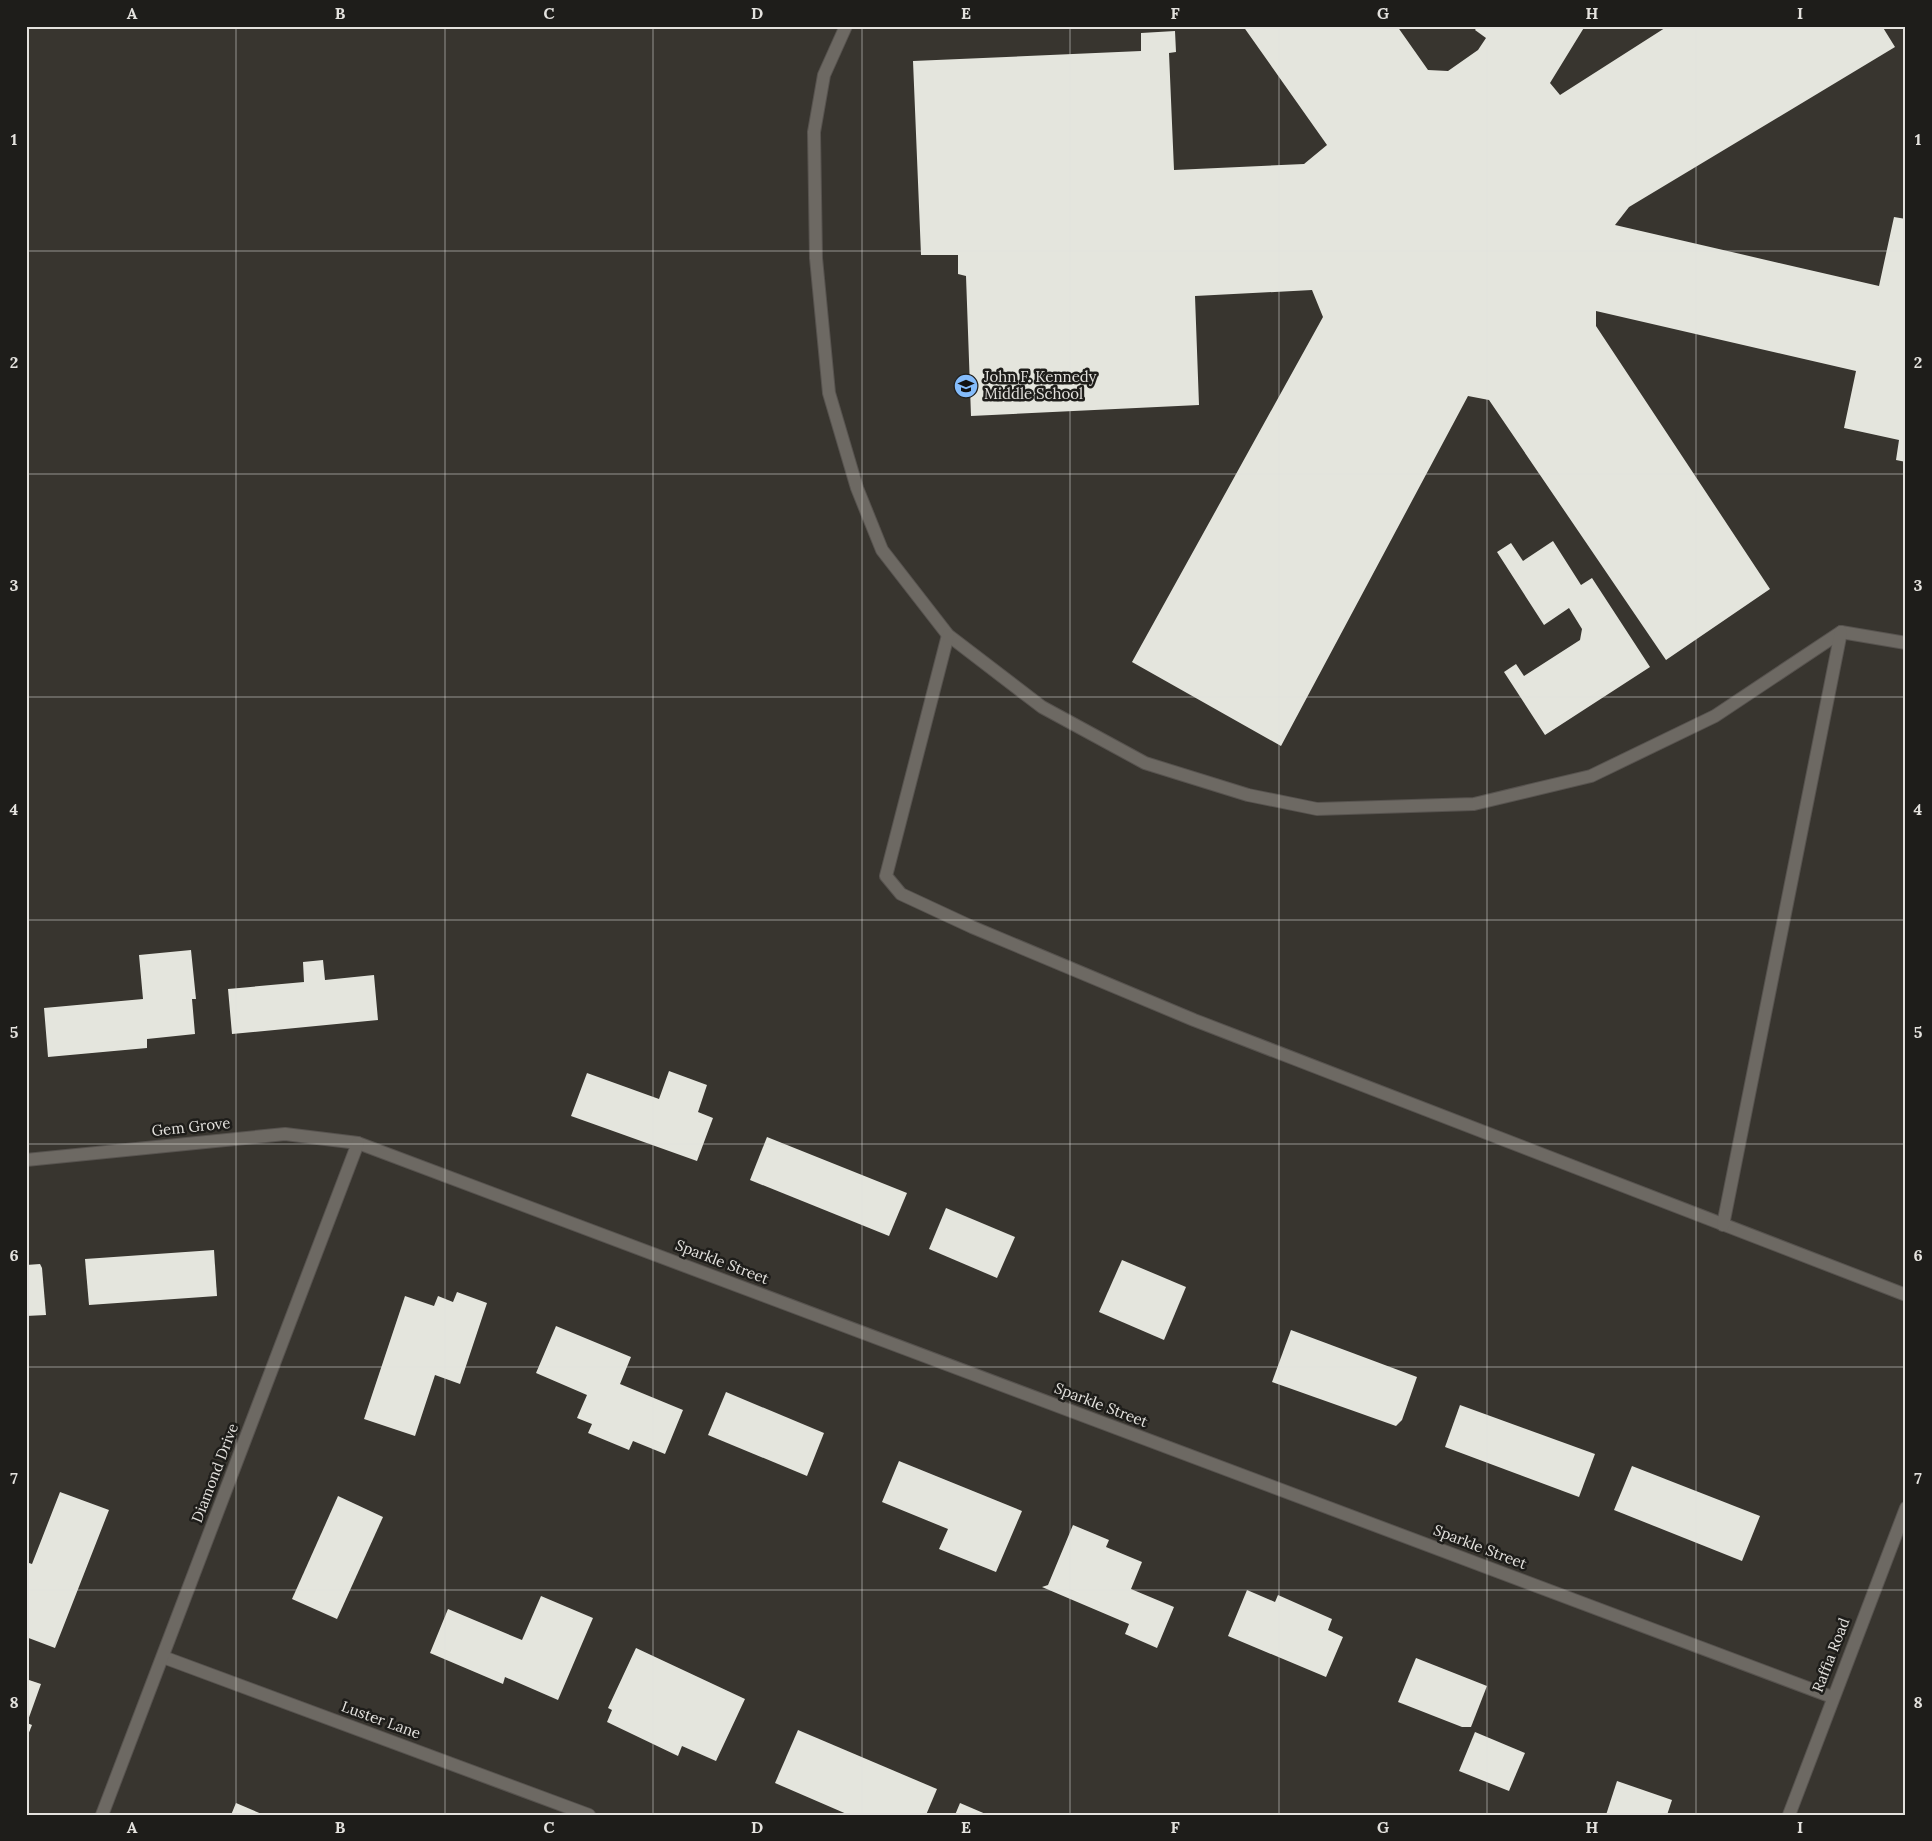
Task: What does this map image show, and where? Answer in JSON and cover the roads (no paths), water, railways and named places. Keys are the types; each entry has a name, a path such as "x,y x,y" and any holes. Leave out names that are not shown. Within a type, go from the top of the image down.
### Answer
{"street":[{"path":"846,26 824,75 814,132 816,258 829,393 857,488 882,550 948,634 1042,707 1144,763 1248,795 1317,809 1474,804 1591,776 1716,716 1842,632 1906,643"},
{"path":"1723,1225 1842,632"},
{"path":"948,634 886,876 901,894 1194,1020 1906,1295"},
{"name":"Gem Grove","path":"26,1160 284,1134 358,1143"},
{"name":"Diamond Drive","path":"102,1815 358,1143"},
{"name":"Sparkle Street","path":"358,1143 1832,1697"},
{"name":"Raffia Road","path":"1789,1815 1832,1697 1906,1508"},
{"name":"Luster Lane","path":"163,1657 589,1815"}],"place":[{"name":"John F. Kennedy Middle School","path":"966,386"}]}
